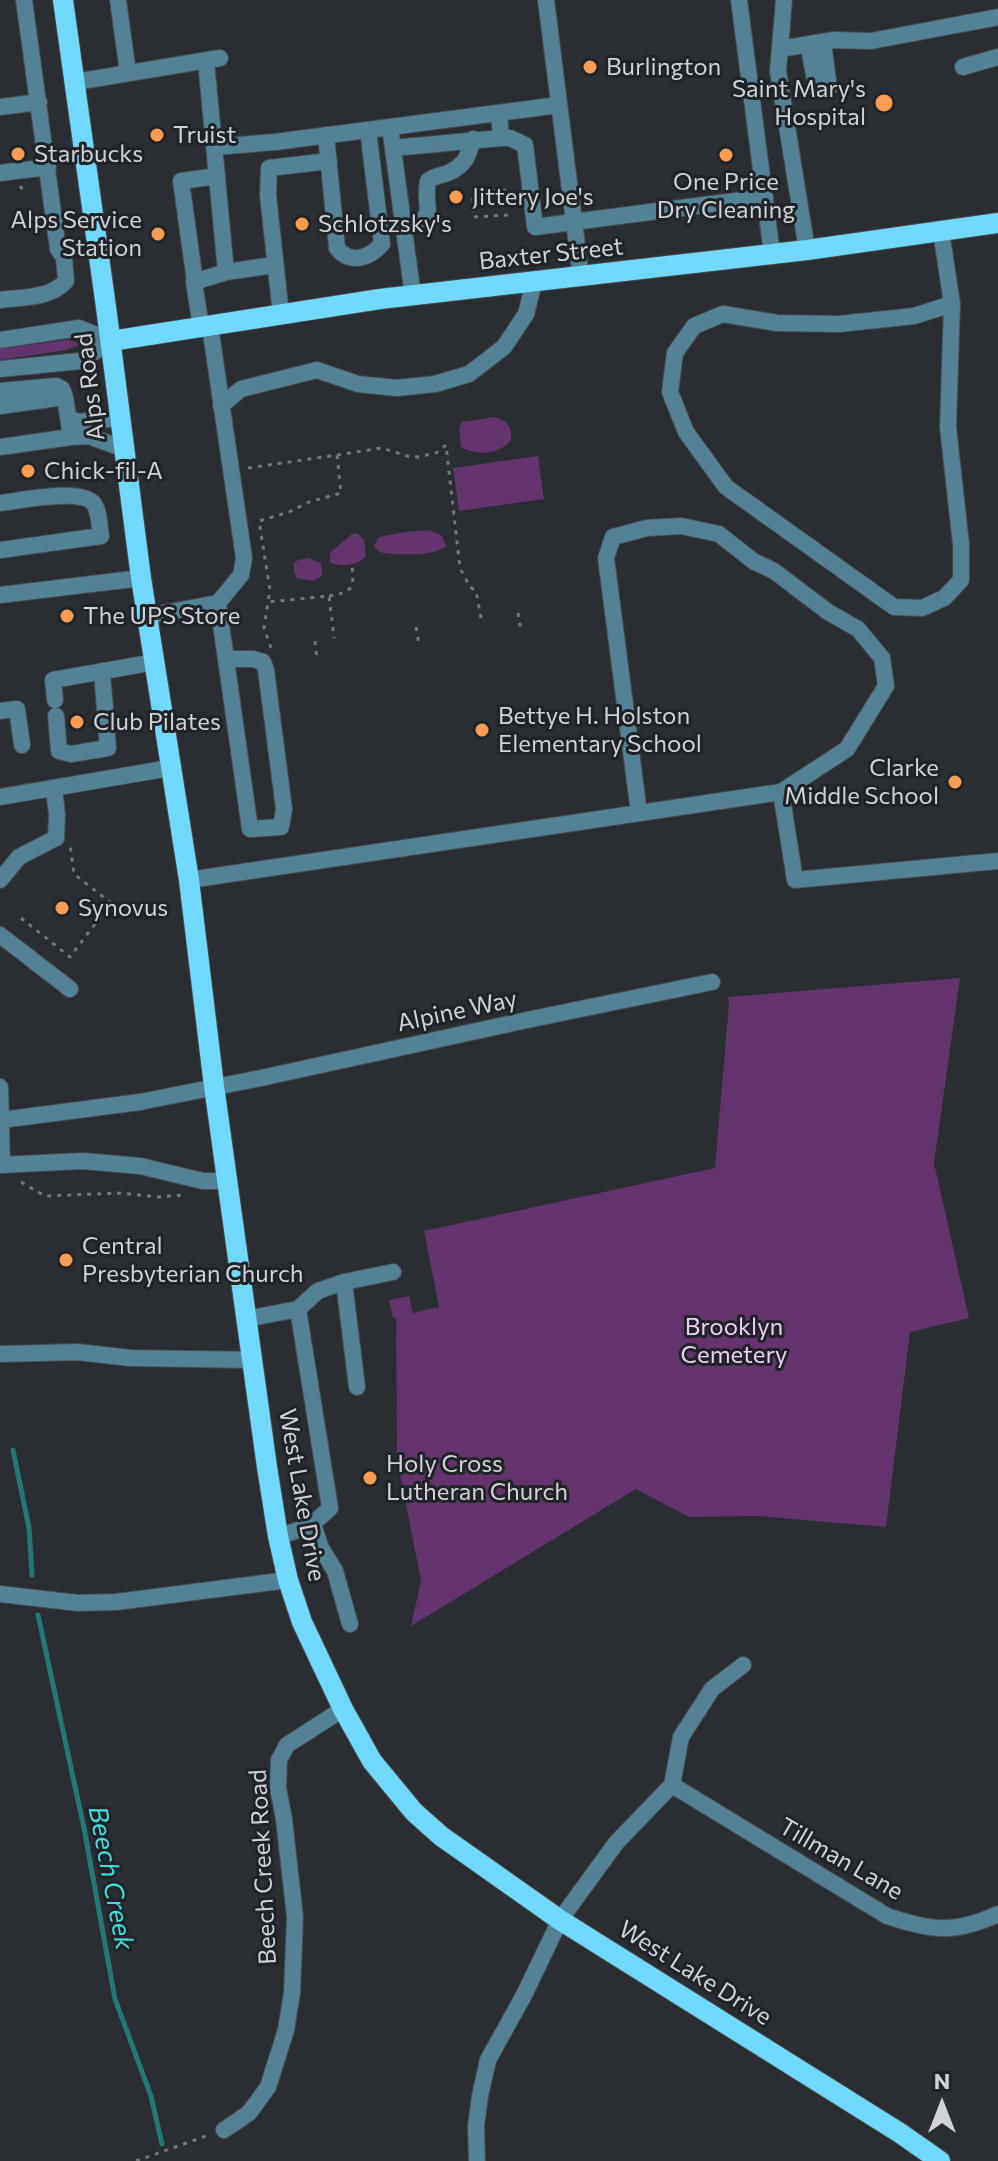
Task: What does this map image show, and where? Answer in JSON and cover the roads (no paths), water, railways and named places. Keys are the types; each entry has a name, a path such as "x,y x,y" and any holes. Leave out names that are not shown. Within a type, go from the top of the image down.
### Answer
{"main road":[{"name":"Alps Road","path":"63,0 141,578 170,768"},
{"name":"Baxter Street","path":"111,341 413,296 807,250 998,223"},
{"name":"West Lake Drive","path":"170,768 189,880 214,1086 278,1536 302,1622 343,1709 372,1761 414,1812 441,1836 560,1920 887,2124 940,2161"}],"street":[{"path":"0,300 51,293 66,281 64,257 58,249 24,0"},
{"path":"118,0 128,73"},
{"path":"546,0 581,277"},
{"path":"739,0 772,254"},
{"path":"784,0 778,71 807,250"},
{"path":"780,49 842,39 871,41 998,17"},
{"path":"815,43 823,89"},
{"path":"963,67 998,57"},
{"path":"75,82 213,60 215,147 226,272"},
{"path":"0,107 39,102"},
{"path":"215,147 559,105"},
{"path":"499,113 501,138"},
{"path":"390,127 413,296"},
{"path":"326,135 337,248 350,257 362,258 373,254 382,244 368,130"},
{"path":"393,148 501,138 510,138 525,145 535,227 765,197"},
{"path":"404,226 425,219 428,215 428,181 450,172 466,160 473,139"},
{"path":"267,143 268,195 281,315"},
{"path":"269,168 329,161"},
{"path":"0,173 48,167"},
{"path":"148,616 218,603 241,575 244,558 221,406 195,282 181,181 217,176"},
{"path":"941,231 952,304 948,427 961,544 961,580 944,598 922,608 894,607 726,487 686,432 670,392 675,353 694,326 723,314 777,323 839,324 914,316 952,304"},
{"path":"195,282 226,272 274,265"},
{"path":"221,406 241,389 317,370 358,384 397,388 435,384 469,374 504,347 526,314 534,282"},
{"path":"0,340 79,328 111,341"},
{"path":"0,369 80,361 111,341"},
{"path":"0,391 56,386 62,389 71,437"},
{"path":"0,406 65,397"},
{"path":"68,417 77,422 120,418"},
{"path":"0,447 89,436 124,449"},
{"path":"0,503 66,495 83,496 92,501 97,510 101,536 0,550"},
{"path":"0,515 66,506 83,496"},
{"path":"189,880 781,792 847,749 886,686 882,658 858,629 828,612 774,571 753,561 719,534 681,526 647,528 613,537 606,558 639,813"},
{"path":"0,595 141,578"},
{"path":"218,603 250,829 281,827 284,809 266,670 263,662 253,659 226,659"},
{"path":"102,671 108,748 71,754 59,751 53,680 102,671 155,662"},
{"path":"0,711 17,709 22,745"},
{"path":"101,749 106,779"},
{"path":"0,797 170,768"},
{"path":"0,880 19,857 56,838 54,788"},
{"path":"781,792 795,880 998,861"},
{"path":"0,935 70,989"},
{"name":"Alpine Way","path":"1,1120 140,1102 712,982"},
{"path":"0,1087 1,1165 83,1161 140,1166 203,1181 227,1181"},
{"path":"246,1319 298,1309 318,1291 393,1272"},
{"path":"344,1282 357,1387"},
{"path":"278,1536 313,1525 330,1508 298,1309"},
{"path":"0,1354 77,1352 131,1358 252,1360"},
{"path":"313,1525 321,1548 335,1571 350,1624"},
{"path":"0,1594 78,1603 116,1602 288,1580"},
{"path":"477,2161 476,2126 488,2060 560,1920 616,1843 672,1785 681,1737 712,1689 743,1665"},
{"name":"Beech Creek Road","path":"224,2130 249,2113 268,2087 286,2030 290,2006 295,1917 278,1788 279,1760 287,1745 343,1709"},
{"name":"Tillman Lane","path":"672,1785 887,1916 918,1927 940,1929 977,1924 998,1914"}],"waterway":[{"name":"Beech Creek","path":"13,1450 29,1528 32,1575"},
{"name":"Beech Creek","path":"38,1615 84,1828 115,1999 151,2096 162,2144"}],"place":[{"name":"Burlington","path":"590,67"},
{"name":"Saint Mary's Hospital","path":"884,103"},
{"name":"Truist","path":"157,135"},
{"name":"Starbucks","path":"18,154"},
{"name":"One Price Dry Cleaning","path":"726,155"},
{"name":"Jittery Joe's","path":"456,197"},
{"name":"Schlotzsky's","path":"302,224"},
{"name":"Alps Service Station","path":"158,234"},
{"name":"Chick-fil-A","path":"28,471"},
{"name":"The UPS Store","path":"67,616"},
{"name":"Club Pilates","path":"77,722"},
{"name":"Bettye H. Holston Elementary School","path":"482,730"},
{"name":"Clarke Middle School","path":"955,782"},
{"name":"Synovus","path":"62,908"},
{"name":"Central Presbyterian Church","path":"66,1260"},
{"name":"Holy Cross Lutheran Church","path":"370,1478"}],"park label":[{"name":"Brooklyn Cemetery","path":"734,1341"}]}
